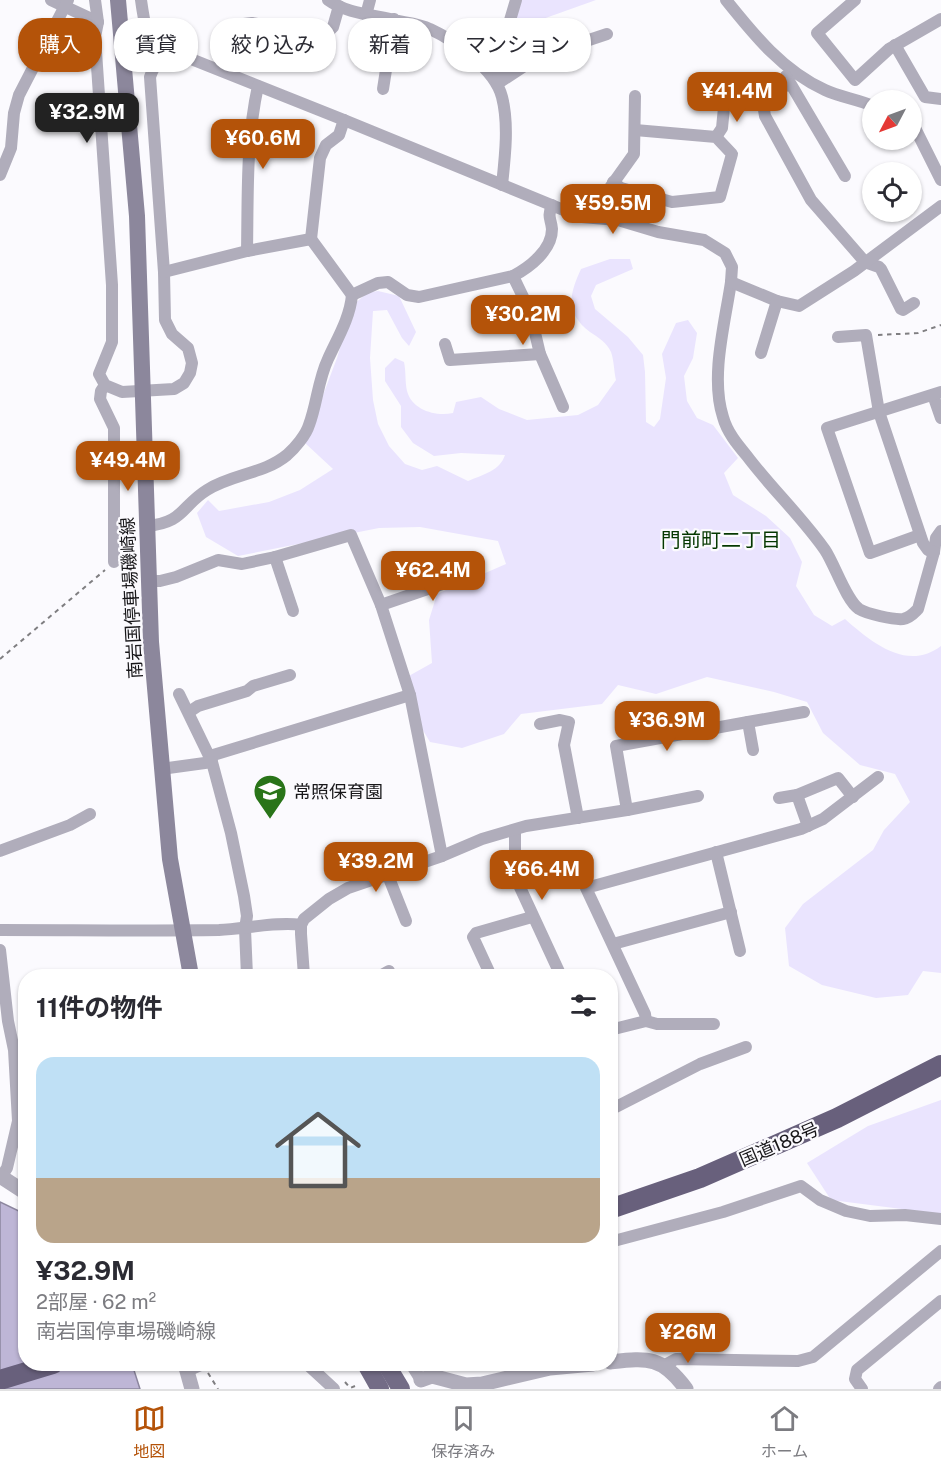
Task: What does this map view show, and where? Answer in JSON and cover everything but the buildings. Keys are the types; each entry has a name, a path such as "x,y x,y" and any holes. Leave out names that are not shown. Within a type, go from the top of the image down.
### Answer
{"highway":[{"name":"国道188号","path":"618,1206 700,1178 837,1118 941,1065"},
{"path":"0,1380 30,1371"}],"main road":[{"name":"南岩国停車場磯崎線","path":"118,0 137,216 148,581 161,769 170,859 189,969"},
{"path":"370,1371 380,1389"},
{"path":"390,1371 401,1389"}],"street":[{"path":"51,0 66,3 91,18"},
{"path":"95,0 97,18"},
{"path":"141,0 144,18"},
{"path":"366,15 370,0"},
{"path":"497,84 508,27 516,0"},
{"path":"726,0 759,41 801,77 825,90 862,102"},
{"path":"855,0 817,33 855,80 895,45 941,19"},
{"path":"0,175 11,148 14,113 19,95 66,3"},
{"path":"333,18 334,3 366,15 387,18"},
{"path":"432,29 457,44 484,68 497,84 502,97 505,133 502,185"},
{"path":"497,84 538,57 608,34"},
{"path":"895,45 925,97 941,99"},
{"path":"198,62 582,217 618,220 658,232 704,240 725,253 732,267 717,389 723,418 731,435 748,458 827,553 852,602 860,610 885,617 903,619 912,615 918,609 936,538 941,531"},
{"path":"782,62 782,68 789,84 845,176"},
{"path":"98,72 112,285 112,342 99,374 105,385 122,392 174,389 184,383 190,374 192,363 188,348 172,334 165,320 152,72"},
{"path":"383,89 386,72"},
{"path":"789,84 776,92 761,92 765,116 811,200 865,262 881,269 901,309 914,303"},
{"path":"247,251 249,152 251,124 258,86"},
{"path":"595,218 598,203 634,154 635,96"},
{"path":"716,137 722,128 725,97"},
{"path":"344,120 339,135 326,145 320,159 311,239 352,295"},
{"path":"613,182 621,188 672,202 720,197 732,154 716,137 635,130"},
{"path":"922,142 941,180"},
{"path":"352,295 378,283 388,282 407,295 419,297 513,276 540,257 545,248 552,229 548,216 552,205"},
{"path":"731,282 777,301 799,306 854,271 941,207"},
{"path":"164,272 247,251 311,239"},
{"path":"513,276 532,320 540,354 552,377 563,407"},
{"path":"146,526 161,525 182,514 208,489 273,464 295,447 309,427 317,390 328,358 335,348 345,322 352,295"},
{"path":"760,353 777,301"},
{"path":"838,337 866,335 879,412 920,535 928,550 934,552"},
{"path":"445,344 450,360 540,354"},
{"path":"105,385 100,399 114,428 114,562"},
{"path":"920,535 870,553 827,428 937,393 941,418"},
{"path":"148,581 176,577 218,560 242,564 351,535 381,605 410,695 442,856"},
{"path":"275,557 293,611"},
{"path":"381,605 474,573"},
{"path":"189,712 198,706 290,675"},
{"path":"179,694 211,759 231,833 247,915 245,929 247,969"},
{"path":"161,769 211,759 410,695"},
{"path":"627,810 616,746 804,712"},
{"path":"540,724 560,720 569,722 564,746 578,818"},
{"path":"748,722 753,750"},
{"path":"646,1021 645,1014 586,888 808,826 823,819 878,777"},
{"path":"779,798 797,795 838,778 853,797"},
{"path":"797,795 808,826"},
{"path":"304,969 301,926 304,919 329,899 348,888 442,856 482,839 526,826 698,796"},
{"path":"0,851 61,829 90,814"},
{"path":"515,830 515,873 518,883 558,969"},
{"path":"716,852 740,951"},
{"path":"387,873 406,921"},
{"path":"613,944 731,912"},
{"path":"488,969 473,938 476,933 532,917"},
{"path":"0,930 245,929 291,923 301,926"},
{"path":"0,950 8,1021 14,1050 18,1121 7,1168 1,1176 18,1188"},
{"path":"618,1028 646,1021 657,1024 714,1024"},
{"path":"618,1106 700,1064 746,1047"},
{"path":"618,1240 723,1212 801,1186 820,1200 846,1211 870,1216 905,1215 941,1218"},
{"path":"663,1366 676,1359 798,1361 813,1357 941,1251"},
{"path":"862,1389 855,1379 857,1370 941,1301"},
{"path":"618,1361 652,1359 676,1375 686,1389"},
{"path":"187,1371 192,1389"},
{"path":"315,1371 334,1389"},
{"path":"415,1371 421,1380 432,1376 466,1384 482,1384 537,1371"}],"path":[{"path":"866,335 918,333 941,325"},
{"path":"0,659 114,562"},
{"path":"207,1371 218,1389"}],"shaded area":[{"path":"521,0 596,0 546,18 516,18"},
{"path":"610,259 630,259 633,269 596,285 591,296 595,309 628,337 643,355 646,422 654,427 660,419 666,378 662,354 676,323 688,320 697,333 693,358 684,376 687,401 697,418 713,425 738,458 724,473 733,495 766,516 790,538 802,562 796,586 814,615 832,626 845,619 878,645 903,655 915,656 928,653 941,646 941,973 923,971 908,995 876,998 822,985 789,966 785,928 803,904 873,850 884,830 910,802 895,774 860,765 823,733 807,702 707,677 656,694 618,685 602,704 521,714 504,734 462,748 430,742 418,722 407,677 432,663 429,620 437,594 506,564 498,541 420,527 379,528 238,556 206,537 197,513 208,500 219,511 269,502 300,490 333,469 305,443 337,358 353,305 367,293 378,291 399,296 416,332 409,346 402,338 387,310 373,311 370,358 373,400 378,424 389,446 405,464 422,470 437,466 468,481 495,469 505,455 461,453 434,456 413,443 401,427 401,406 385,381 385,368 395,358 404,362 406,388 410,398 419,407 432,413 453,413 456,402 481,397 499,409 527,420 578,415 598,405 616,380 612,355 605,343 576,318 572,295 581,269"},
{"path":"941,1100 941,1214 831,1200 807,1163 868,1126"},
{"path":"0,1202 18,1211 18,1371 134,1371 140,1389 0,1389"}],"place":[{"name":"常照保育園","path":"270,820"}],"district":[{"name":"門前町二丁目","path":"721,540"}]}
